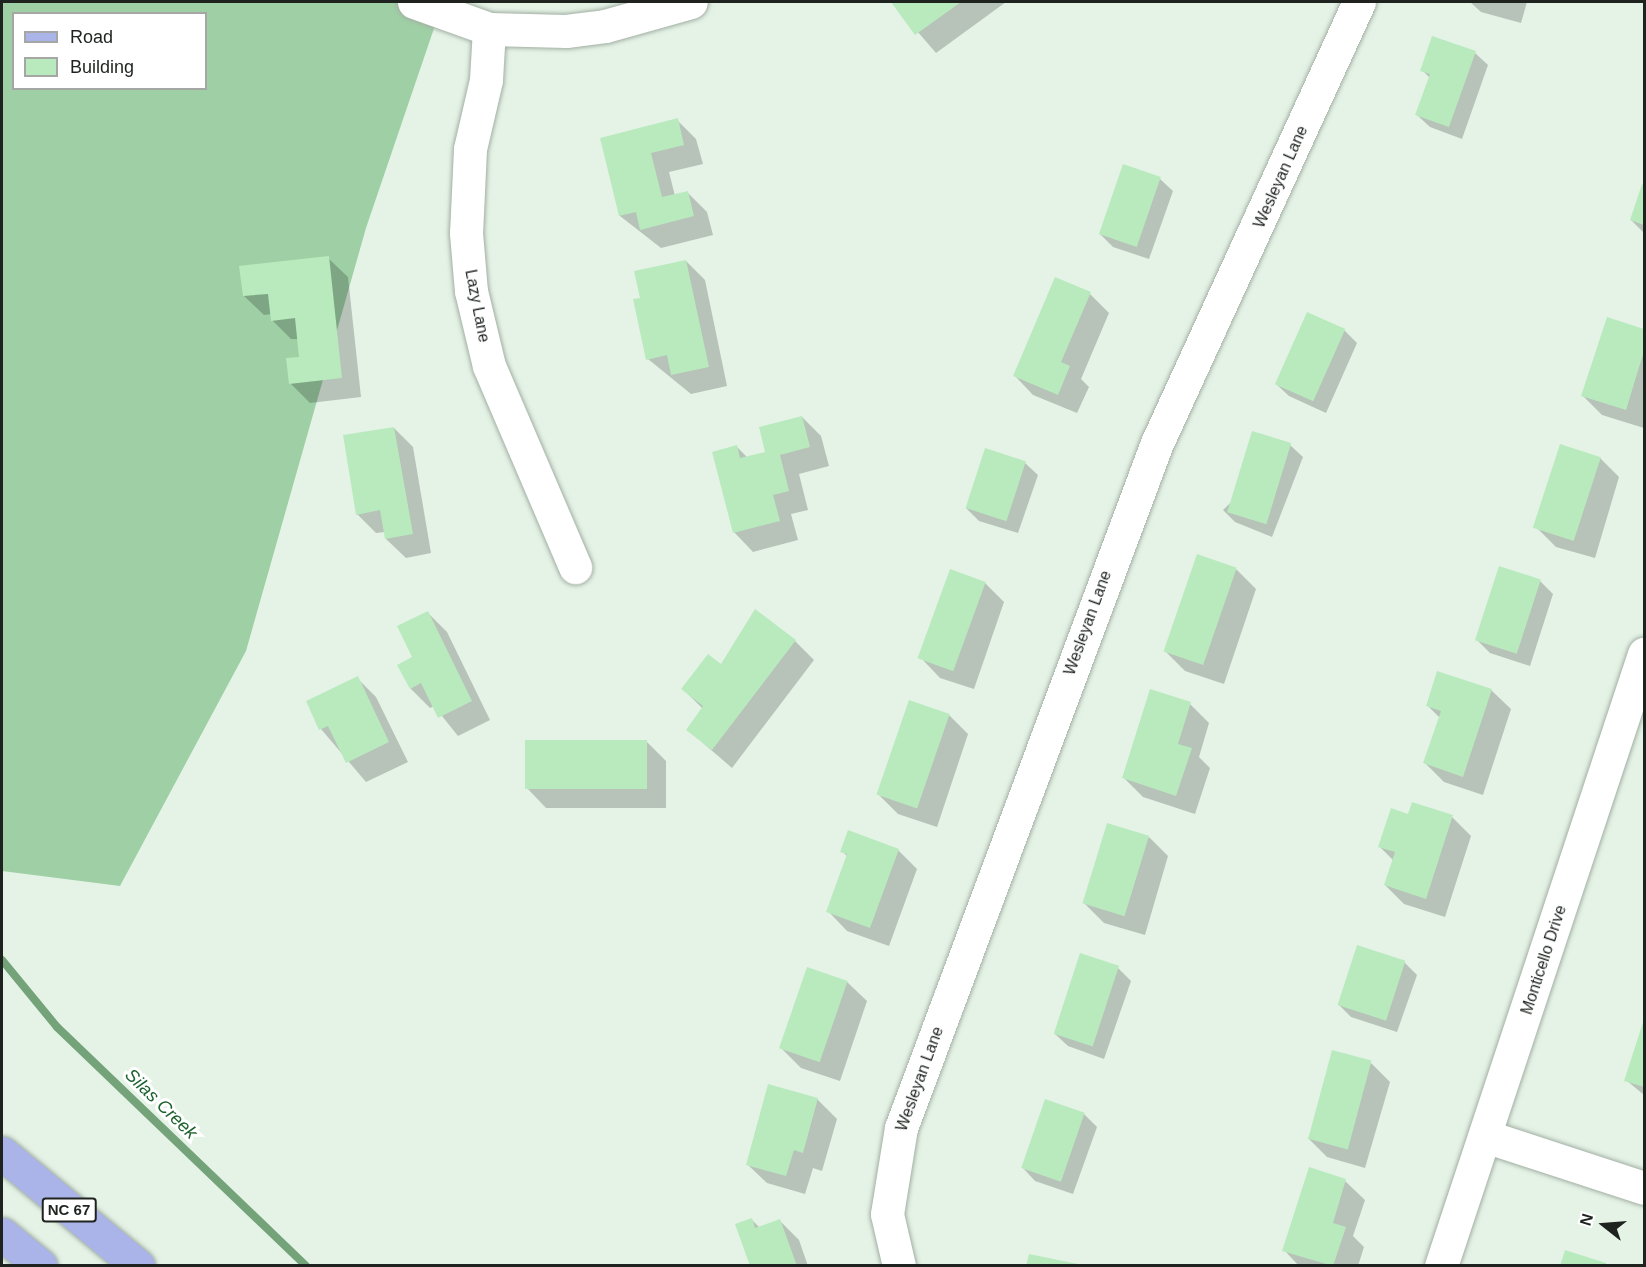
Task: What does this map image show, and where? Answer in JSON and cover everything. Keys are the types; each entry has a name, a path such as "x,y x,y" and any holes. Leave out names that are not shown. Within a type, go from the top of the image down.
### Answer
{"main road":[{"name":"NC 67","path":"2,1153 138,1266"},
{"path":"2,1234 41,1266"}],"street":[{"path":"414,2 489,29 566,32 605,26 690,2"},
{"name":"Wesleyan Lane","path":"899,1266 887,1215 901,1128 1157,443 1359,2"},
{"name":"Lazy Lane","path":"489,29 486,80 470,149 466,233 471,291 489,366 575,567"},
{"name":"Monticello Drive","path":"1441,1266 1644,654"},
{"path":"1485,1136 1644,1188"}],"green space":[{"path":"2,2 443,2 366,228 246,651 120,886 2,871"}],"building":[{"path":"891,2 961,2 915,35"},
{"path":"1432,36 1476,51 1449,127 1415,115 1430,74 1420,71"},
{"path":"678,118 684,145 651,153 662,197 688,191 694,216 640,230 636,212 619,216 600,138"},
{"path":"1123,164 1161,177 1137,247 1099,234"},
{"path":"1642,184 1644,185 1644,225 1630,220"},
{"path":"329,256 342,378 289,384 286,358 299,357 295,318 271,321 268,294 243,296 239,266"},
{"path":"686,260 709,367 671,375 667,355 646,360 633,299 640,298 634,271"},
{"path":"1055,277 1091,292 1061,362 1070,366 1058,395 1013,376"},
{"path":"1307,312 1345,329 1313,401 1275,384"},
{"path":"1607,317 1644,329 1644,351 1626,410 1581,396"},
{"path":"802,416 810,447 780,455 789,491 773,495 780,521 733,533 712,452 737,445 740,458 765,452 759,427"},
{"path":"394,427 413,534 385,539 380,510 356,515 343,435"},
{"path":"1252,431 1291,443 1266,524 1227,512"},
{"path":"1560,444 1601,457 1574,541 1533,528"},
{"path":"985,448 1026,461 1006,521 966,508"},
{"path":"1197,554 1237,568 1203,665 1163,651"},
{"path":"1499,566 1541,580 1517,654 1475,640"},
{"path":"950,569 986,582 953,671 918,658"},
{"path":"755,609 796,640 712,750 686,730 703,706 681,689 708,654 721,664"},
{"path":"428,611 472,701 438,718 421,683 410,689 397,665 412,657 397,626"},
{"path":"1437,671 1492,689 1463,777 1423,763 1441,711 1426,706"},
{"path":"358,676 389,742 346,763 328,726 319,730 306,701"},
{"path":"1150,689 1191,702 1178,744 1192,748 1176,796 1122,778"},
{"path":"909,700 950,714 917,809 876,795"},
{"path":"525,740 647,740 647,789 525,789"},
{"path":"1412,802 1453,815 1426,899 1384,885 1395,852 1378,847 1391,808 1408,814"},
{"path":"1107,823 1149,836 1125,916 1082,903"},
{"path":"848,830 899,849 870,928 826,912 847,854 840,852"},
{"path":"1357,945 1406,961 1386,1021 1338,1005"},
{"path":"1080,953 1119,966 1093,1047 1054,1034"},
{"path":"807,967 848,981 820,1062 779,1048"},
{"path":"1644,1019 1644,1087 1624,1081"},
{"path":"1332,1050 1372,1061 1348,1149 1308,1139"},
{"path":"768,1084 818,1098 803,1153 794,1150 786,1176 746,1165"},
{"path":"1045,1099 1085,1113 1061,1182 1021,1168"},
{"path":"1309,1167 1346,1179 1333,1223 1346,1227 1333,1266 1282,1251"},
{"path":"752,1218 755,1228 780,1219 797,1266 750,1266 735,1224"},
{"path":"1565,1250 1606,1263 1606,1266 1560,1266"},
{"path":"1029,1254 1078,1264 1078,1266 1026,1266"}],"waterway":[{"name":"Silas Creek","path":"2,960 57,1027 306,1266"}]}
